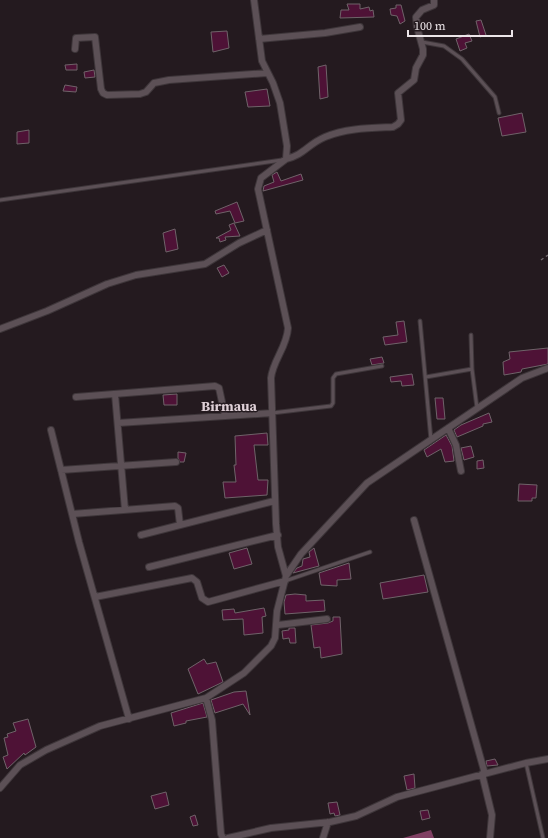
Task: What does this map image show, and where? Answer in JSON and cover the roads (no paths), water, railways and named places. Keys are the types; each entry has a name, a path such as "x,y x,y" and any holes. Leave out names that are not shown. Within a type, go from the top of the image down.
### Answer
{"street":[{"path":"254,0 262,61 267,73 274,83 280,103 288,146 286,159"},
{"path":"286,578 278,547 274,501 271,378 272,368 276,358 286,343 286,317 259,200 259,182 286,159 299,156 313,143 332,134 353,130 393,127 398,124 401,120 398,93 414,80 423,52 416,27 416,17 420,12 434,5 434,0"},
{"path":"259,39 325,33 360,27"},
{"path":"75,50 76,38 96,37 101,89 103,93 107,95 140,94 146,92 154,83 169,80 267,73"},
{"path":"0,329 47,311 113,282 136,275 205,264 239,243 267,230"},
{"path":"0,788 20,765 32,757 100,726 206,698 244,673 271,646 275,638 278,625 277,611 286,578 301,554 366,483 522,378 548,368"},
{"path":"76,397 215,386 219,388 221,393 224,416"},
{"path":"115,394 125,510"},
{"path":"118,423 272,413"},
{"path":"448,428 456,446 461,471"},
{"path":"51,430 72,514 129,719"},
{"path":"61,470 176,462"},
{"path":"140,535 274,501"},
{"path":"72,514 176,506 179,510 180,525"},
{"path":"414,520 484,774 492,812 490,838"},
{"path":"149,567 278,535"},
{"path":"95,597 192,578 197,582 202,598 208,602 286,578"},
{"path":"278,625 326,619"},
{"path":"206,698 212,720 221,834 223,838"},
{"path":"228,838 271,828 328,822 356,816 397,797 526,763 548,759"},
{"path":"323,838 328,822"}],"lane":[{"path":"421,42 444,46 462,58 495,97 499,113"},
{"path":"0,200 286,159"},
{"path":"420,321 431,440"},
{"path":"471,335 472,368 477,408"},
{"path":"272,413 331,406 333,403 333,378 336,374 382,366"},
{"path":"426,377 472,368"},
{"path":"286,578 370,552"},
{"path":"526,763 543,838"}],"district":[{"name":"Birmaua","path":"229,406"}]}
